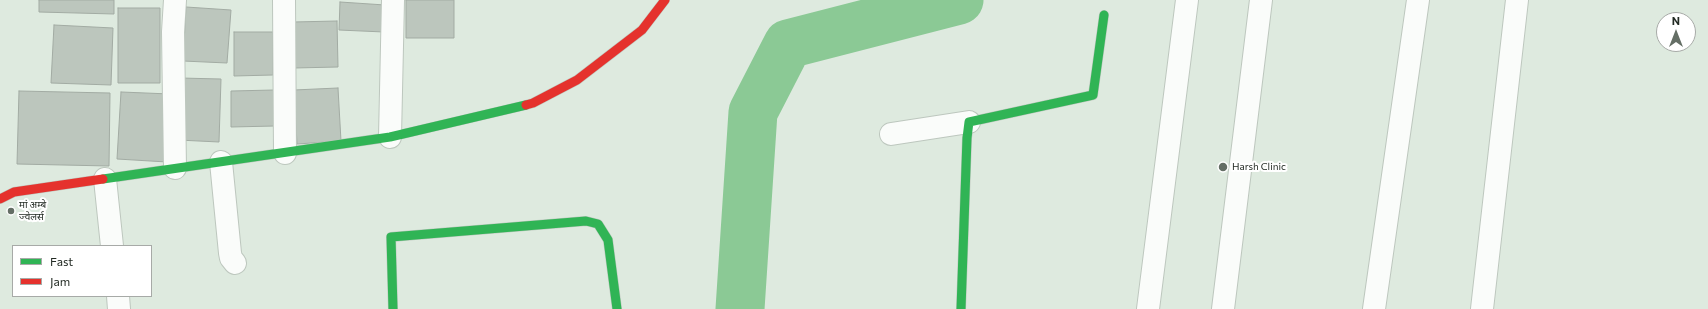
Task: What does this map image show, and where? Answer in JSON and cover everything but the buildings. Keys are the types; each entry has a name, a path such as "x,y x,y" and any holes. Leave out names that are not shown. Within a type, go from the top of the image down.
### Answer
{"street":[{"path":"175,0 173,32 175,168"},
{"path":"284,0 285,152"},
{"path":"390,137 394,0"},
{"path":"0,199 14,192 390,137 533,103 583,76 642,30 665,0"},
{"path":"1148,309 1187,0"},
{"path":"1222,309 1261,0"},
{"path":"1374,309 1418,0"},
{"path":"1482,309 1517,0"},
{"path":"891,134 969,122 1093,95 1104,15"},
{"path":"961,309 967,138 969,122"},
{"path":"221,162 230,253 235,263"},
{"path":"105,178 112,245"},
{"path":"392,309 391,237 586,221 598,224 608,240 618,309"},
{"path":"118,297 119,309"}],"waterway":[{"path":"740,309 753,112 788,44 959,0"}],"traffic: fast":[{"path":"961,309 967,138 969,122 1093,95 1104,15"},
{"path":"103,179 390,137 526,105"},
{"path":"393,309 391,237 586,221 598,224 608,240 617,309"}],"traffic: jam":[{"path":"526,105 533,103 577,80 642,30 665,0"},
{"path":"0,199 14,192 103,179"}],"place":[{"name":"Harsh Clinic","path":"1223,167"},
{"name":"मां अम्बे ज्वेलर्स","path":"11,211"}]}
